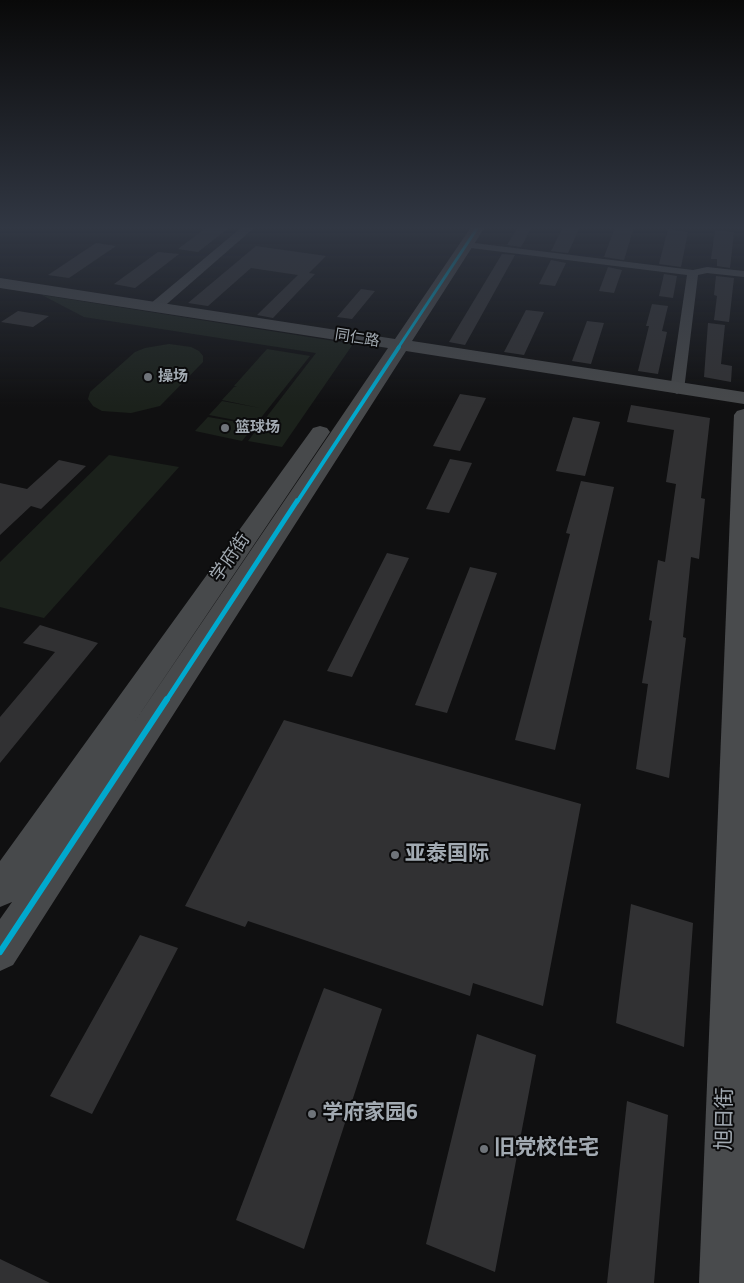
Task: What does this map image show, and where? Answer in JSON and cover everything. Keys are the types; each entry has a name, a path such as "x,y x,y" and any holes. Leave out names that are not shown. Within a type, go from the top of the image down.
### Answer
{"main road":[{"name":"同仁路","path":"19,287 390,342 744,399"},
{"name":"同仁路","path":"19,287 390,342"},
{"path":"404,312 425,287"},
{"name":"学府街","path":"0,890 430,287"},
{"name":"学府街","path":"0,952 390,342"},
{"name":"旭日街","path":"722,1283 744,415"}],"street":[{"path":"155,307 179,287"},
{"path":"678,389 691,287"}],"shaded area":[{"path":"42,295 353,344 282,447 248,441 316,353 84,317"},
{"name":"操场","path":"169,344 191,347 199,351 203,356 203,362 160,406 131,413 102,411 93,406 88,399 90,392 135,352 145,348"},
{"path":"267,349 310,356 256,424 209,415 222,401 260,408 222,400 234,387 237,387 234,386"},
{"name":"篮球场","path":"208,417 255,425 242,441 195,431"},
{"path":"109,455 179,467 44,618 0,607 0,562"}],"building":[{"path":"207,287 230,287 208,306 188,303"},
{"path":"286,287 303,287 273,318 257,315"},
{"path":"482,287 497,287 465,345 449,342"},
{"path":"601,287 616,287 614,293 599,291"},
{"path":"661,287 675,287 673,298 659,296"},
{"path":"715,287 733,287 729,322 714,320 717,296 714,295"},
{"path":"361,289 375,291 352,319 337,317"},
{"path":"652,304 668,306 662,331 667,332 658,374 638,371 649,326 646,326"},
{"path":"526,310 544,312 524,355 504,352"},
{"path":"18,311 49,316 33,327 1,322"},
{"path":"587,321 604,323 591,364 572,361"},
{"path":"708,323 725,325 721,364 732,366 731,382 704,377"},
{"path":"460,394 486,398 460,451 433,446"},
{"path":"631,405 710,418 701,498 705,499 699,559 691,557 683,637 686,638 669,778 636,769 648,684 642,683 652,621 649,620 658,560 665,562 676,484 666,482 674,430 627,422"},
{"path":"573,417 600,422 585,476 556,471"},
{"path":"450,459 472,463 449,513 426,509"},
{"path":"59,460 86,466 41,509 31,506 0,535 0,483 27,489"},
{"path":"581,481 614,487 555,750 515,740 570,534 566,533"},
{"path":"387,553 409,558 352,677 327,671"},
{"path":"470,567 497,573 447,713 415,705"},
{"path":"40,625 98,643 0,763 0,717 55,652 23,643"},
{"name":"亚泰国际","path":"284,720 581,804 543,1006 473,983 470,996 248,921 245,927 185,906"},
{"path":"631,904 693,923 684,1047 616,1023"},
{"path":"140,935 178,948 92,1114 50,1096"},
{"name":"学府家园6","path":"324,988 382,1009 304,1249 236,1220"},
{"name":"旧党校住宅","path":"477,1034 536,1055 495,1272 426,1244"},
{"path":"627,1101 668,1115 654,1283 607,1283"},
{"path":"0,1259 50,1283 0,1283"}],"transit line":[{"path":"0,952 439,287"}],"place":[{"name":"操场","path":"148,377"},
{"name":"篮球场","path":"225,428"},
{"name":"亚泰国际","path":"395,855"},
{"name":"学府家园6","path":"312,1114"},
{"name":"旧党校住宅","path":"484,1149"}]}
